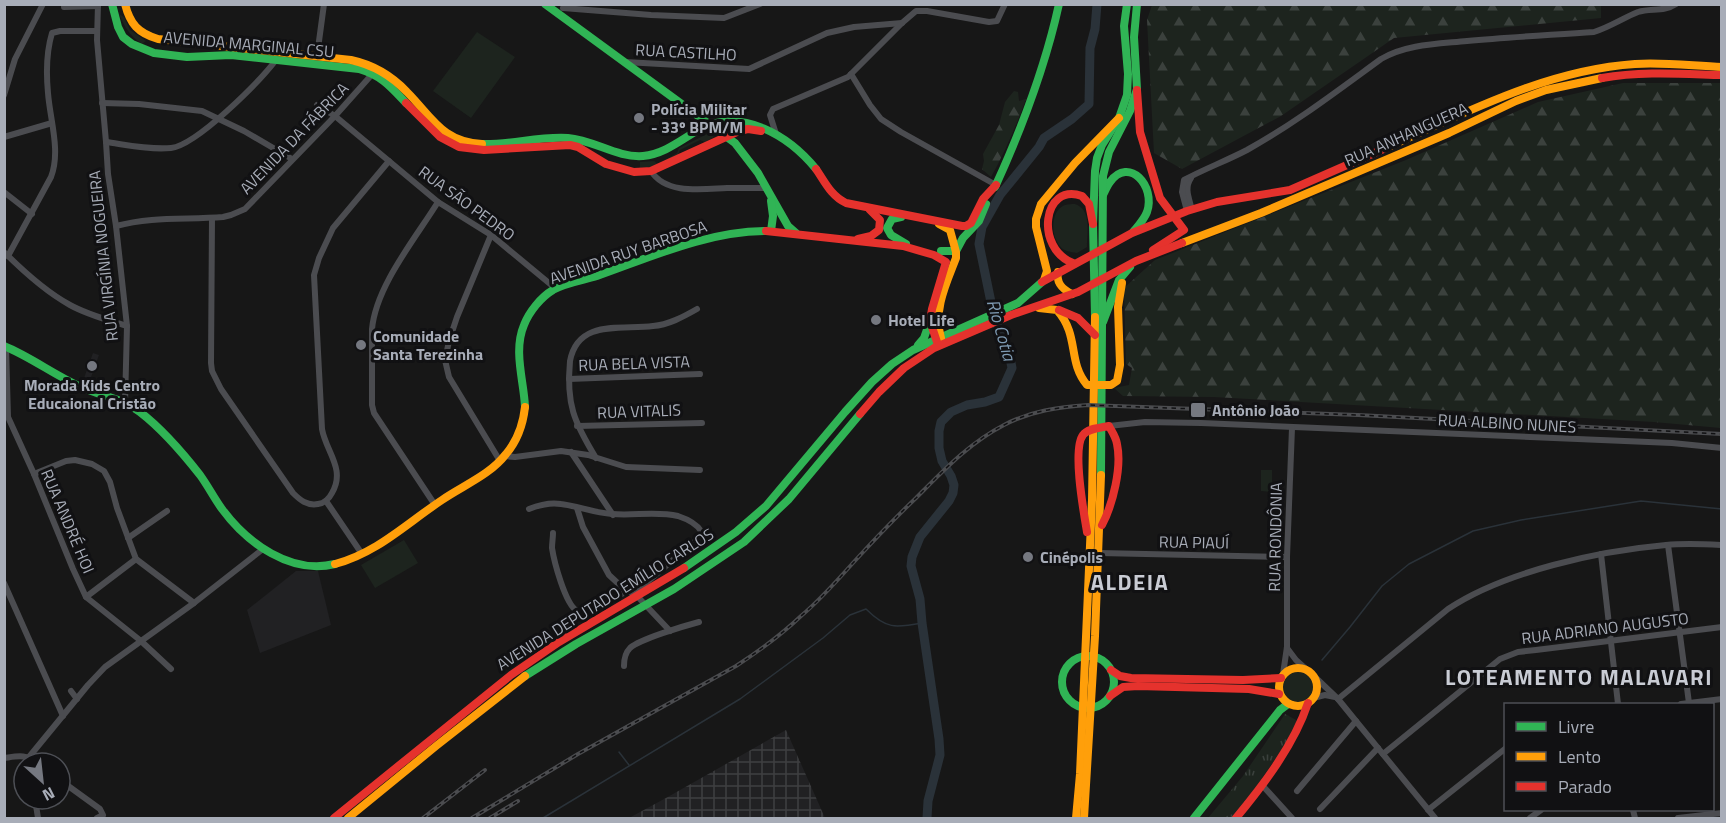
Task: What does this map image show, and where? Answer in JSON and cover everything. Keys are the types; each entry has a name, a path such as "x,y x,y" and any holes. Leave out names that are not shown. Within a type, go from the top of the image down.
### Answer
{"main road":[{"name":"AVENIDA MARGINAL CSU","path":"112,4 117,27 124,38 143,49 193,57 228,54 375,70"},
{"name":"AVENIDA MARGINAL CSU","path":"125,4 129,22 146,35 158,39 359,61 375,70"},
{"path":"545,4 621,62 735,143 748,158 788,226 796,234"},
{"path":"956,251 963,238 979,221 1011,153 1040,79 1059,4"},
{"path":"1084,819 1095,656 1100,528 1096,499 1094,224 1097,158 1101,145 1119,118 1127,95 1124,26 1127,4"},
{"path":"1137,4 1134,37 1140,132 1163,206 1175,216 1184,230"},
{"path":"158,39 177,46 176,53 169,54"},
{"name":"RUA ANHANGUERA","path":"1086,257 1132,233 1190,210 1227,200 1290,190 1502,97 1562,76 1625,65 1664,64 1722,67"},
{"path":"375,70 404,88 443,132 471,143 571,138 623,153 648,155 664,150 717,121 735,121 752,124 773,133 798,150 809,160 836,197 851,204 966,226 971,222 988,190 996,185"},
{"path":"375,70 440,137 459,147 484,150 578,147 606,164 634,172 651,171 739,131 748,129 773,133"},
{"name":"RUA ANHANGUERA","path":"1085,288 1136,261 1261,213 1546,90 1617,75 1722,75"},
{"path":"1076,819 1090,548 1096,499 1103,326 1102,176 1106,156 1131,109 1137,90"},
{"path":"1044,280 1047,271 1036,227 1041,204 1075,163 1119,118"},
{"path":"619,168 623,153"},
{"path":"634,172 637,155"},
{"path":"1103,195 1111,179 1125,172 1132,173 1144,182 1149,194 1148,210 1132,233"},
{"path":"768,191 773,210 771,231"},
{"path":"1073,263 1058,254 1050,240 1047,231 1049,212 1057,199 1063,195 1082,195 1089,203 1094,224"},
{"path":"852,240 871,236 879,230 880,220 868,208"},
{"path":"1103,326 1116,287 1124,273 1136,261 1184,230 1190,210"},
{"path":"909,248 888,232 888,222 892,218 899,217 916,218"},
{"path":"914,350 924,338 934,319 956,258 950,230 936,222"},
{"path":"940,341 932,309 946,262 940,254 950,230"},
{"name":"AVENIDA RUY BARBOSA","path":"5,347 39,362 80,387 125,403 143,414 202,478 220,507 245,536 263,549 293,563 311,566 330,565 362,554 383,542 502,459 520,431 524,413 518,356 522,331 532,311 555,288 717,237 753,231 852,240 940,254 956,251"},
{"name":"AVENIDA DEPUTADO EMÍLIO CARLOS","path":"1011,311 1044,280 1086,257"},
{"path":"1058,272 1058,283 1071,294"},
{"path":"1057,310 1064,316 1071,330 1077,369 1083,381 1087,385 1111,385 1117,381 1120,370 1118,307 1124,273"},
{"name":"AVENIDA DEPUTADO EMÍLIO CARLOS","path":"334,819 511,675 559,642 604,616 633,594 720,545 757,515 845,412 892,364 914,350 1011,311 1030,308 1085,288"},
{"path":"1030,308 1057,310 1078,318 1095,335"},
{"name":"AVENIDA DEPUTADO EMÍLIO CARLOS","path":"348,819 528,674 696,575 756,531 789,499 879,392 913,361 940,341"},
{"path":"1090,548 1081,487 1079,444 1087,432 1109,426 1118,447 1117,471 1110,505 1100,528"},
{"path":"1282,676 1243,680 1131,678 1120,676 1095,656 1084,656 1074,659 1066,667 1061,683 1067,699 1075,705 1091,708 1102,704 1123,687 1249,689 1279,694 1303,719"},
{"path":"1236,819 1262,785 1293,737 1317,688 1315,677 1306,669 1294,667 1289,669 1278,683 1279,694"},
{"path":"1110,696 1114,680 1111,670"},
{"path":"1194,819 1280,710 1310,701"}],"street":[{"path":"4,96 15,59 43,4"},
{"path":"317,56 324,4"},
{"path":"562,6 651,15 724,18 760,4"},
{"path":"773,133 770,115 773,109 851,74 914,12 927,11 989,22 997,21 1005,4"},
{"path":"1190,210 1187,185 1193,175 1267,139 1381,59 1403,49 1489,39 1594,32 1638,12 1665,10 1676,4"},
{"path":"64,7 98,5"},
{"name":"RUA VIRGÍNIA NOGUEIRA","path":"98,5 97,31 108,174 127,326 125,403"},
{"path":"562,6 571,24"},
{"name":"RUA CASTILHO","path":"621,62 749,69 840,29 902,23"},
{"path":"97,31 52,33 46,73 55,166 32,214 6,254 51,293 70,305 127,326"},
{"path":"106,142 173,148 192,139 218,119 260,80 276,60"},
{"name":"AVENIDA DA FÁBRICA","path":"116,226 158,218 212,218 231,215 245,209 335,116 375,70"},
{"path":"851,74 870,105 890,125 996,185"},
{"path":"102,103 139,104 202,111 244,131 292,159"},
{"name":"RUA SÃO PEDRO","path":"317,105 335,116 438,202 491,235 555,288"},
{"path":"4,137 52,123"},
{"path":"212,218 212,371 232,405 293,493 304,503 310,505 322,503 334,490 338,477 322,429 314,275 333,228 390,161"},
{"path":"651,171 659,181 676,187 702,190 768,191"},
{"path":"4,192 32,214"},
{"path":"435,505 374,413 372,405 372,329 373,318 383,291 438,202"},
{"path":"491,235 448,341 445,360 448,377 502,459 561,451 626,467 700,470"},
{"path":"596,458 572,413 569,379 571,355 578,342 591,332 606,328 664,324 697,309"},
{"name":"RUA ANDRÉ HOI","path":"5,347 6,417 34,474 86,597 141,641 171,669"},
{"name":"RUA BELA VISTA","path":"569,379 700,374"},
{"name":"RUA ALBINO NUNES","path":"1109,426 1162,422 1439,432 1549,439 1672,443 1722,448"},
{"name":"RUA VITALIS","path":"578,426 702,423"},
{"name":"RUA RONDÔNIA","path":"1282,676 1287,647 1287,557 1292,428"},
{"path":"571,452 613,514"},
{"path":"34,474 66,461 84,461 104,471 110,482 136,559 194,603"},
{"path":"326,501 362,554"},
{"path":"529,508 560,503 613,514 665,514 696,525 701,531 700,537 633,594 583,613 572,606 567,598 552,548 553,533"},
{"path":"577,508 583,527 603,566 617,583 633,594 670,631"},
{"path":"128,538 167,511"},
{"path":"1337,698 1463,599 1523,574 1601,555 1668,545 1722,545"},
{"path":"1668,545 1685,703"},
{"path":"34,751 105,667 194,603 263,549"},
{"name":"RUA PIAUÍ","path":"1099,553 1287,557"},
{"path":"1601,555 1618,703"},
{"path":"86,597 136,559"},
{"path":"4,583 63,716"},
{"path":"604,616 607,603"},
{"path":"624,666 626,655 633,646 699,622"},
{"name":"RUA ADRIANO AUGUSTO","path":"1383,754 1500,659 1518,652 1722,627"},
{"path":"1287,647 1306,669"},
{"path":"1315,677 1337,698 1431,814"},
{"path":"71,691 77,699"},
{"path":"1310,701 1325,695 1337,698"},
{"path":"1692,703 1722,699"},
{"path":"1297,791 1356,721"},
{"path":"1320,809 1378,748"},
{"path":"1424,819 1504,750"},
{"path":"1262,785 1292,819"},
{"path":"72,789 103,812 103,815 97,819"},
{"path":"1678,819 1722,813"}],"shaded area":[{"name":"Morada Kids Centro Educaional Cristão","path":"93,353 99,355 90,380 84,378"},
{"path":"296,571 318,571 331,625 260,653 247,610"},
{"path":"786,730 825,818 629,818 666,798"}],"green space":[{"path":"1601,4 1601,18 1394,38 1281,116 1182,169 1154,153 1147,20 1152,5"},
{"path":"119,14 124,17 130,30 146,41 142,44 134,38"},
{"path":"477,32 515,57 471,118 433,91"},
{"path":"1623,83 1721,83 1721,428 1654,422 1214,397 1123,396 1114,388 1129,385 1132,368 1126,364 1124,288 1155,260 1406,160 1538,102"},
{"path":"1014,91 1018,92 1019,101 1026,99 991,177 982,169 983,154 999,125 1005,102"},
{"path":"707,134 714,137 705,142 700,140 680,150 678,155 661,162 677,153 679,148"},
{"path":"654,161 658,164 640,168 640,162"},
{"path":"1075,204 1084,211 1088,228 1087,247 1077,253 1061,247 1053,229 1054,217 1060,208"},
{"path":"1261,470 1272,470 1272,492 1261,491"},
{"path":"404,540 418,563 375,588 361,565"},
{"path":"1298,672 1309,676 1313,687 1309,698 1298,702 1287,698 1283,687 1287,676"},
{"path":"1285,714 1296,720 1297,728 1234,818 1208,818 1243,776"}],"waterway":[{"name":"Rio Cotia","path":"927,818 928,801 940,755 920,599 911,566 912,557 920,537 953,493 954,485 942,461 939,448 941,422 951,412 967,405 999,397 1012,368 1008,348 998,328 992,307 979,244 982,227 1000,195 1044,138 1089,104 1090,48 1095,29 1097,4"},
{"path":"1322,660 1382,586 1409,564 1473,531 1521,520 1641,501 1722,509"},
{"path":"543,818 740,699 823,638 850,615 866,609 885,624 905,626 922,623"},
{"path":"619,752 629,765"}],"railway":[{"path":"472,818 578,754 736,666 761,649 815,604 892,522 957,458 991,432 1034,413 1088,405 1358,415 1722,434"},
{"path":"423,818 485,770"},
{"path":"490,818 518,801"}],"traffic: fast":[{"path":"112,4 123,37 132,44 154,53 187,57 231,55 359,69 380,78 406,103"},
{"path":"545,4 735,143 758,173 788,226 796,233"},
{"path":"995,187 1032,97 1059,4"},
{"path":"1095,317 1093,224 1095,171 1102,145 1119,118 1127,95 1128,74 1124,26 1127,4"},
{"path":"1101,475 1103,176 1109,152 1130,111 1137,89 1134,37 1137,4"},
{"path":"482,144 568,138 578,139 615,152 643,156 666,149 700,129 716,123 732,121 764,128 779,136 816,169"},
{"path":"1103,195 1110,182 1117,175 1125,172 1132,173 1144,184 1149,202 1147,212 1133,232"},
{"path":"771,201 773,216 771,231"},
{"path":"941,251 956,251 963,238 979,221 986,204"},
{"path":"901,217 892,219 887,228 891,235 906,244"},
{"path":"525,407 519,356 521,335 532,310 549,293 563,285 597,276 680,246 723,235 766,231"},
{"path":"1103,322 1119,280 1130,267"},
{"path":"684,568 736,532 766,506 845,412 892,364 913,350 1018,303 1042,282"},
{"path":"918,345 924,338 930,321"},
{"path":"4,346 71,382 126,403 140,412 179,449 232,522 257,544 271,553 302,565 335,564"},
{"path":"525,676 576,644 674,589 744,542 789,499 860,414"},
{"path":"1083,656 1093,656 1107,663 1114,682 1107,701 1093,708 1083,708 1073,704 1066,697 1062,687 1062,677 1066,667 1073,660 1083,656"},
{"path":"1194,818 1280,710 1288,704"}],"traffic: slow":[{"path":"125,4 129,17 136,27 145,34 158,39 351,60 367,65 395,81 447,133 457,139 482,144"},
{"path":"1388,147 1508,95 1570,75 1635,64 1722,67"},
{"path":"1182,243 1261,213 1449,133 1516,101 1546,90 1602,78"},
{"path":"1044,280 1047,271 1036,227 1041,204 1075,163 1119,118"},
{"path":"939,224 950,230 956,252 940,307 941,338"},
{"path":"1058,272 1061,285 1072,294"},
{"path":"1039,308 1057,310 1064,320 1069,329 1077,367 1087,385 1111,385 1117,381 1120,365 1118,307 1122,283"},
{"path":"1076,818 1092,500 1095,317"},
{"path":"335,564 365,553 492,468 517,438 525,407"},
{"path":"1084,818 1095,636 1101,475"},
{"path":"1298,668 1312,673 1317,687 1312,701 1298,706 1284,701 1279,687 1284,673 1298,668"},
{"path":"348,818 525,676"}],"traffic: jam":[{"path":"1602,78 1647,74 1722,75"},
{"path":"1137,90 1140,132 1160,198 1184,230 1153,250"},
{"path":"406,103 440,137 459,147 484,150 570,145 578,147 606,164 634,172 651,171 739,131 748,129 761,131"},
{"path":"1042,282 1132,233 1187,211 1217,202 1290,190 1388,147"},
{"path":"816,169 832,193 846,203 962,226 971,223 983,199 996,185"},
{"path":"1073,263 1061,256 1053,245 1048,219 1052,207 1058,199 1069,194 1082,196 1089,204 1093,224"},
{"path":"858,239 871,236 879,230 880,220 870,210"},
{"path":"766,231 903,246 934,255 946,262 930,321 938,345"},
{"path":"860,414 904,368 934,348 1011,315 1078,292 1136,261 1182,243"},
{"path":"1059,310 1078,318 1095,335"},
{"path":"1087,532 1080,482 1080,442 1088,431 1109,426 1116,441 1118,463 1113,496 1102,525"},
{"path":"334,818 511,675 559,642 684,568"},
{"path":"1111,670 1120,676 1131,678 1243,680 1281,678"},
{"path":"1110,696 1123,687 1138,686 1249,689 1279,694"},
{"path":"1236,818 1286,749 1308,703"}],"place":[{"name":"Polícia Militar - 33º BPM/M","path":"639,118"},
{"name":"Hotel Life","path":"876,320"},
{"name":"Comunidade Santa Terezinha","path":"361,345"},
{"name":"Morada Kids Centro Educaional Cristão","path":"92,366"},
{"name":"Antônio João","path":"1198,410"},
{"name":"Cinépolis","path":"1028,557"}],"district":[{"name":"ALDEIA","path":"1130,582"},
{"name":"LOTEAMENTO MALAVARI","path":"1579,677"}]}
